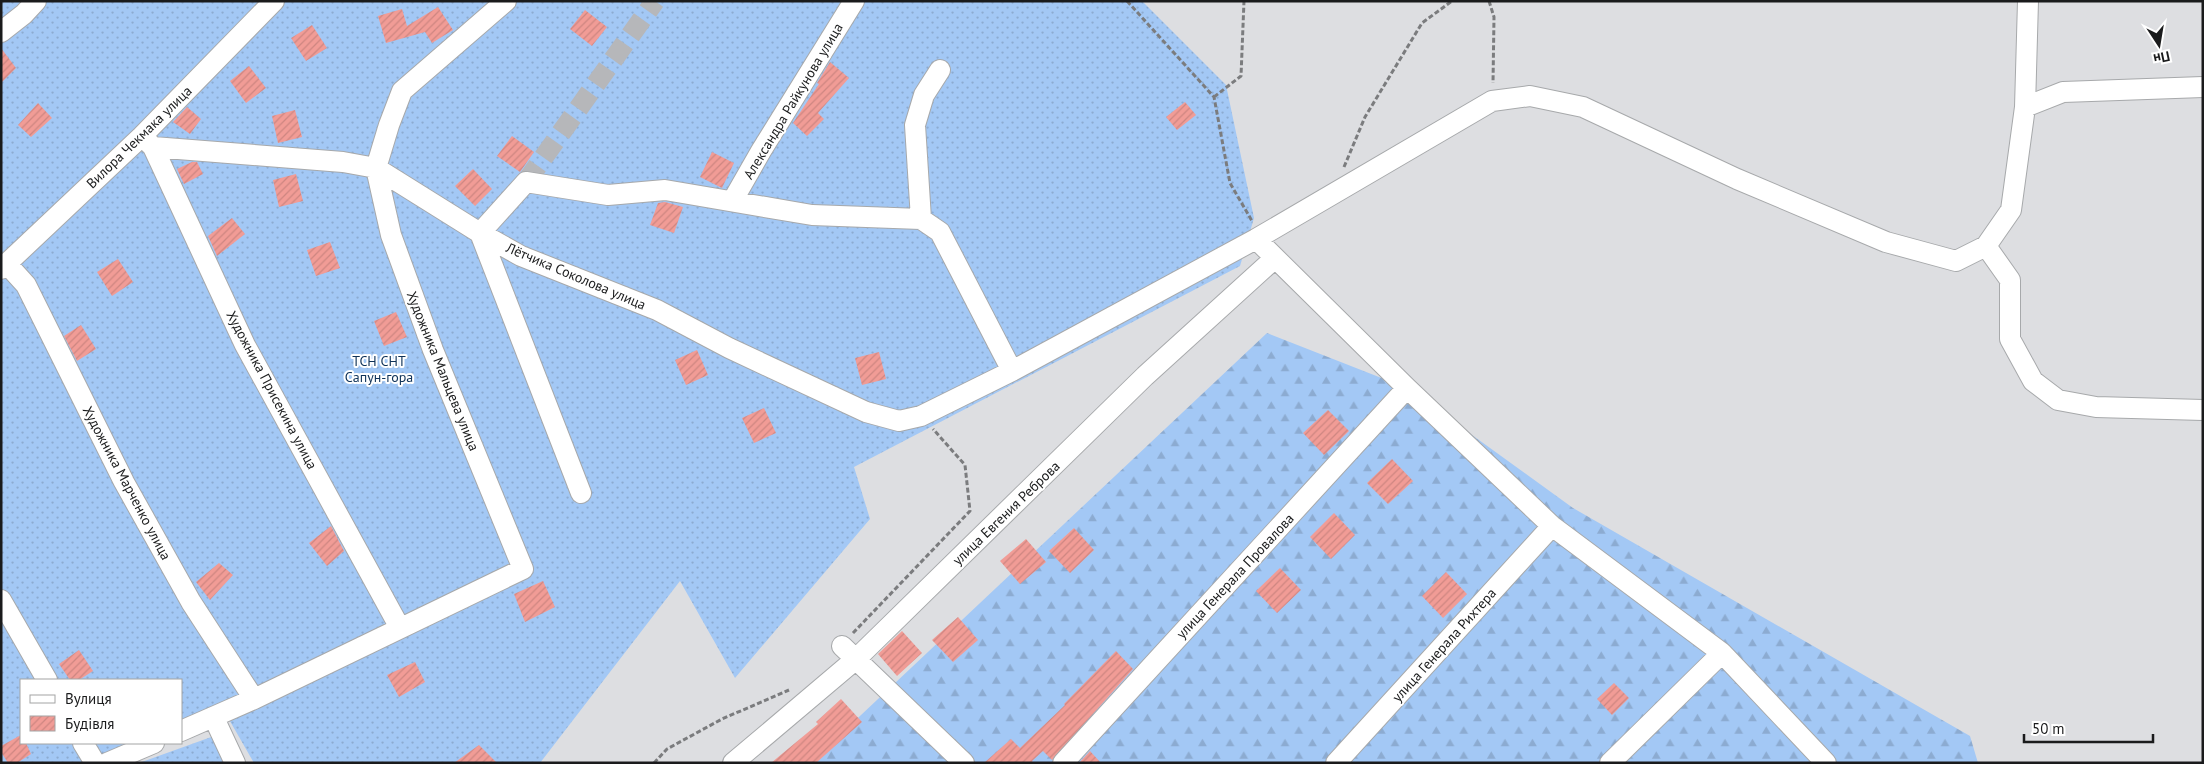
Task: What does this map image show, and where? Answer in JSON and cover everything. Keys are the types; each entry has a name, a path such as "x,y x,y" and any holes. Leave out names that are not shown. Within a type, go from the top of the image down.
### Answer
{"street":[{"path":"1,32 24,14 36,1"},
{"name":"Вилора Чекмака улица","path":"4,267 148,142 274,1"},
{"path":"376,168 402,91 506,1"},
{"name":"Александра Райкунова улица","path":"733,200 761,150 854,1"},
{"path":"1492,101 1530,96 1583,107 1737,179 1886,242 1956,261 1986,246 2011,210 2025,107 2028,1"},
{"path":"921,219 916,125 924,95 940,70"},
{"path":"2025,107 2063,92 2203,87"},
{"name":"Лётчика Соколова улица","path":"148,142 343,162 376,168 480,233 521,256 657,310 729,348 866,412 899,421 922,416 1012,371 1256,239 1492,101"},
{"name":"Художника Присекина улица","path":"148,142 245,345 400,628"},
{"name":"Художника Мальцева улица","path":"376,168 391,235 430,341 524,569 400,628"},
{"path":"581,493 480,233 526,182 608,195 665,190 733,200 812,215 921,219 940,232 1012,371"},
{"path":"1256,239 1552,526 1722,653 1826,763"},
{"path":"1986,246 2010,280 2010,339 2033,381 2058,400 2096,407 2203,410"},
{"name":"улица Евгения Реброва","path":"733,763 1145,376 1275,258"},
{"name":"Художника Марченко улица","path":"4,267 26,285 124,482 191,602 254,699"},
{"name":"улица Генерала Провалова","path":"1063,763 1408,388"},
{"name":"улица Генерала Рихтера","path":"1336,763 1552,526"},
{"path":"1,600 46,679"},
{"path":"182,731 214,718 400,628"},
{"path":"849,652 964,763"},
{"path":"1610,763 1722,653"},
{"path":"214,718 235,763"},
{"path":"84,744 94,763"},
{"path":"107,763 152,744"}],"path":[{"path":"1127,1 1214,98 1230,183 1253,222 1256,239"},
{"path":"1214,98 1241,76 1244,1"},
{"path":"1343,169 1365,116 1422,23 1452,1"},
{"path":"1489,1 1494,17 1492,101"},
{"path":"849,652 970,511 966,464 922,416"},
{"path":"654,763 667,749 690,736 722,719 795,688"}],"green space":[{"name":"ТСН СНТ Сапун-гора","path":"1,1 1142,1 1226,85 1254,218 1240,266 854,467 870,519 735,678 680,581 540,763 254,763 227,716 182,732 182,679 20,679 20,744 149,744 97,763 1,763"},
{"path":"1267,333 1407,388 1573,508 1970,736 1978,763 810,763"},
{"path":"214,736 231,763 139,763"}],"building":[{"path":"438,7 453,30 432,43 425,32 386,43 378,16 402,9 407,26"},
{"path":"585,10 607,27 592,46 570,29"},
{"path":"312,25 327,48 306,61 291,38"},
{"path":"1,48 16,68 1,83"},
{"path":"830,62 849,78 818,113 824,119 807,136 793,123 819,84 817,83"},
{"path":"249,66 266,88 246,103 230,81"},
{"path":"1185,102 1196,115 1177,130 1166,117"},
{"path":"38,103 52,118 31,137 18,125"},
{"path":"187,107 201,119 190,134 173,122"},
{"path":"295,110 302,137 278,143 272,116"},
{"path":"512,136 534,152 520,172 497,156"},
{"path":"712,152 734,163 722,188 700,177"},
{"path":"192,162 197,162 203,174 184,184 177,169"},
{"path":"473,169 492,189 475,206 455,186"},
{"path":"296,174 303,201 279,207 273,180"},
{"path":"665,202 683,207 674,233 650,225 658,203"},
{"path":"232,218 245,234 217,256 208,236"},
{"path":"330,242 340,268 316,276 307,250"},
{"path":"118,259 133,282 112,296 97,272"},
{"path":"396,312 407,337 384,346 374,321"},
{"path":"81,325 96,349 77,361 64,336"},
{"path":"697,350 708,375 686,385 675,360"},
{"path":"879,352 886,379 862,385 855,358"},
{"path":"764,408 776,433 754,443 742,418"},
{"path":"1328,410 1349,431 1324,455 1303,433"},
{"path":"1392,459 1413,481 1388,504 1367,483"},
{"path":"1334,513 1355,535 1331,559 1310,537"},
{"path":"331,526 344,551 327,566 309,543"},
{"path":"1074,528 1094,550 1070,573 1049,551"},
{"path":"1026,539 1046,562 1020,584 1000,561"},
{"path":"219,563 233,575 210,600 196,582"},
{"path":"1280,568 1301,590 1277,613 1256,591"},
{"path":"1446,572 1467,594 1443,618 1422,596"},
{"path":"543,581 555,607 525,622 514,594"},
{"path":"958,617 978,640 953,662 932,640"},
{"path":"902,631 922,653 897,676 878,654"},
{"path":"79,650 93,671 81,679 69,679 59,664"},
{"path":"1116,651 1133,669 1052,760 1043,751 1032,761 1033,763 984,763 1011,739 1020,748 1065,705"},
{"path":"415,662 425,682 399,697 387,675"},
{"path":"1614,683 1629,698 1612,715 1597,699"},
{"path":"841,699 862,722 816,763 771,763 818,724 816,722"},
{"path":"20,736 20,744 26,744 31,754 17,763 8,763 1,752 1,746"},
{"path":"479,745 497,763 454,763"},
{"path":"1090,751 1101,763 1079,763"}],"tunnel":[{"path":"526,182 655,1"}]}
